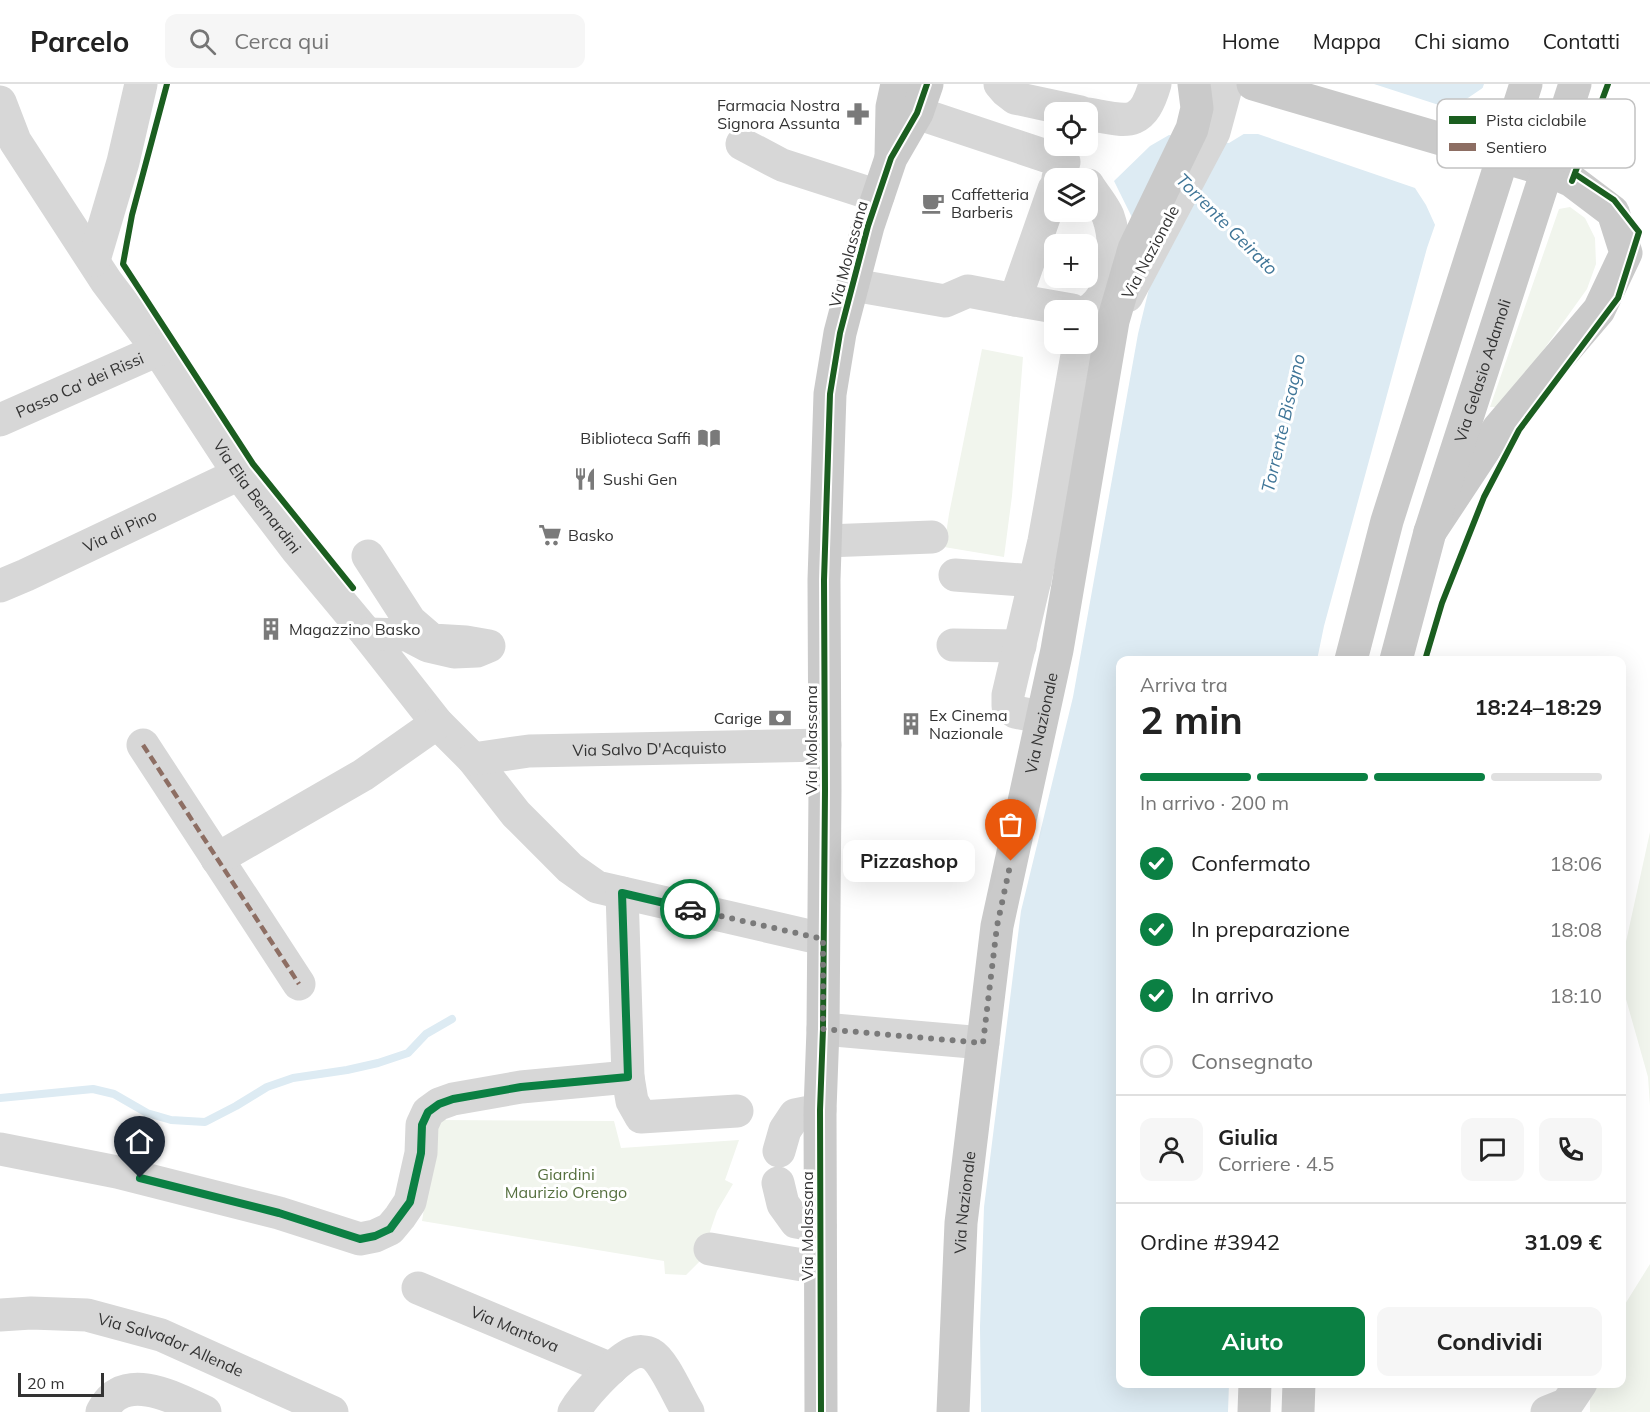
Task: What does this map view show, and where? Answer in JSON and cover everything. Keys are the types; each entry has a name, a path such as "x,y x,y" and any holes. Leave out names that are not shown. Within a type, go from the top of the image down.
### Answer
{"main road":[{"name":"Via Molassana","path":"891,158 892,107 897,84"},
{"name":"Via Nazionale","path":"953,1412 961,1223 997,926 1056,650 1100,316 1192,129 1197,108 1194,84"},
{"path":"1253,84 1437,138"},
{"path":"1521,99 1526,84"},
{"name":"Via Gelasio Adamoli","path":"1570,99 1575,84"},
{"name":"Via Molassana","path":"820,1412 824,580 830,394 840,333 868,226 891,158 922,99"},
{"path":"1352,656 1386,521 1500,168"},
{"path":"1430,532 1498,429 1599,310 1626,253 1613,212 1572,181 1540,168"},
{"name":"Via Gelasio Adamoli","path":"1397,656 1430,532 1547,170"},
{"path":"1254,1412 1255,1388"},
{"path":"1298,1412 1299,1388"}],"street":[{"path":"94,260 123,162 141,84"},
{"path":"1000,84 1015,98 1044,104"},
{"path":"1098,116 1125,120 1139,115 1146,108 1155,84"},
{"name":"Via Nazionale","path":"1100,316 1139,275 1214,132 1227,84"},
{"path":"922,99 1048,168"},
{"name":"Via Elia Bernardini","path":"0,102 15,141 94,260 106,282 158,350 239,474 297,550 437,723 473,759 516,814 570,868 597,887 823,939"},
{"path":"742,144 782,165 878,196"},
{"path":"1098,200 1107,214 1114,243 1113,265 1106,288 1095,307 1100,316"},
{"path":"1015,300 1047,222"},
{"path":"853,285 945,301 968,291 1044,305"},
{"name":"Passo Ca' dei Rissi","path":"0,420 158,350"},
{"path":"1041,717 1015,712 1008,706 1008,695 1044,541 1077,354"},
{"name":"Via di Pino","path":"0,586 239,474"},
{"path":"826,541 932,537"},
{"path":"367,634 407,635 428,646 454,652 477,651 489,646 432,640 410,621 368,556"},
{"path":"955,575 1035,581"},
{"path":"953,645 1020,646"},
{"path":"217,859 363,775 437,723"},
{"path":"143,745 299,984"},
{"name":"Via Salvo D'Acquisto","path":"473,759 529,751 825,745"},
{"path":"622,893 628,1077 632,1101 641,1117 737,1111"},
{"path":"823,1029 983,1043"},
{"path":"0,1149 117,1172 279,1213 360,1239 375,1236 390,1229 410,1202 421,1153 422,1125 428,1112 439,1104 453,1099 521,1087 628,1077"},
{"path":"820,1110 795,1115 784,1130 778,1167 783,1204 796,1222 820,1226"},
{"path":"710,1249 820,1268"},
{"name":"Via Mantova","path":"418,1288 611,1369"},
{"name":"Via Salvador Allende","path":"0,1315 31,1313 87,1315 161,1335 332,1412"},
{"path":"574,1412 611,1369 633,1353 643,1351 650,1353 658,1360 688,1412"},
{"path":"1547,1412 1567,1404 1578,1388"},
{"path":"102,1412 108,1401 117,1394 127,1390 140,1390 155,1391 205,1412"}],"green space":[{"path":"1570,207 1585,218 1595,238 1596,264 1587,289 1524,377 1499,407 1490,407 1559,209"},
{"path":"982,349 1023,357 1012,496 1004,557 944,547"},
{"path":"1650,832 1650,1106 1648,1077 1626,999 1626,942"},
{"name":"Giardini Maurizio Orengo","path":"439,1120 614,1121 621,1148 739,1140 725,1180 733,1184 717,1211 700,1261 686,1275 665,1274 664,1261 422,1221"},
{"path":"1650,1264 1650,1412 1590,1412 1590,1388 1626,1388 1626,1303"}],"water":[{"path":"1257,84 1484,84 1479,99 1437,99 1437,168 1455,168 1427,248 1318,656 1116,656 1116,1388 1229,1388 1228,1412 981,1412 980,1327 984,1207 1021,911 1073,697 1138,334 1155,264 1114,181 1150,146 1169,135 1229,143 1247,132"}],"pier":[{"path":"1254,84 1374,84 1437,104 1437,168 1457,168 1436,227 1415,188 1258,134 1237,134 1244,130"},
{"path":"1487,85 1482,99 1466,99"}],"waterway":[{"path":"0,1098 93,1089 114,1094 147,1113 171,1120 205,1122 267,1087 293,1078 347,1070 408,1053 426,1034 452,1019"}],"marked path":[{"path":"143,745 299,984"}],"cycle path":[{"path":"167,84 132,215 123,264 253,464 353,588"},
{"path":"821,1412 820,1110 825,790 824,580 830,394 840,333 868,226 891,158 917,113 927,84"},
{"path":"1602,99 1608,84"},
{"path":"1572,181 1577,168"},
{"path":"1426,656 1442,603 1484,497 1519,430 1618,298 1639,232 1614,200 1575,174"}],"way so far":[{"path":"690,909 823,939 823,1029 983,1043 997,926 1011,861"}],"place":[{"name":"Farmacia Nostra Signora Assunta","path":"858,114"},
{"name":"Caffetteria Barberis","path":"933,203"},
{"name":"Biblioteca Saffi","path":"709,438"},
{"name":"Sushi Gen","path":"585,479"},
{"name":"Basko","path":"550,535"},
{"name":"Magazzino Basko","path":"271,629"},
{"name":"Carige","path":"780,718"},
{"name":"Ex Cinema Nazionale","path":"911,724"},
{"name":"Pizzashop","path":"1011,861"}],"route":[{"path":"140,1178 279,1213 360,1239 375,1236 390,1229 410,1202 421,1153 422,1125 428,1112 439,1104 453,1099 521,1087 628,1077 622,893 690,909"}],"water label":[{"name":"Torrente Geirato","path":"1227,224"},
{"name":"Torrente Bisagno","path":"1283,423"}]}
